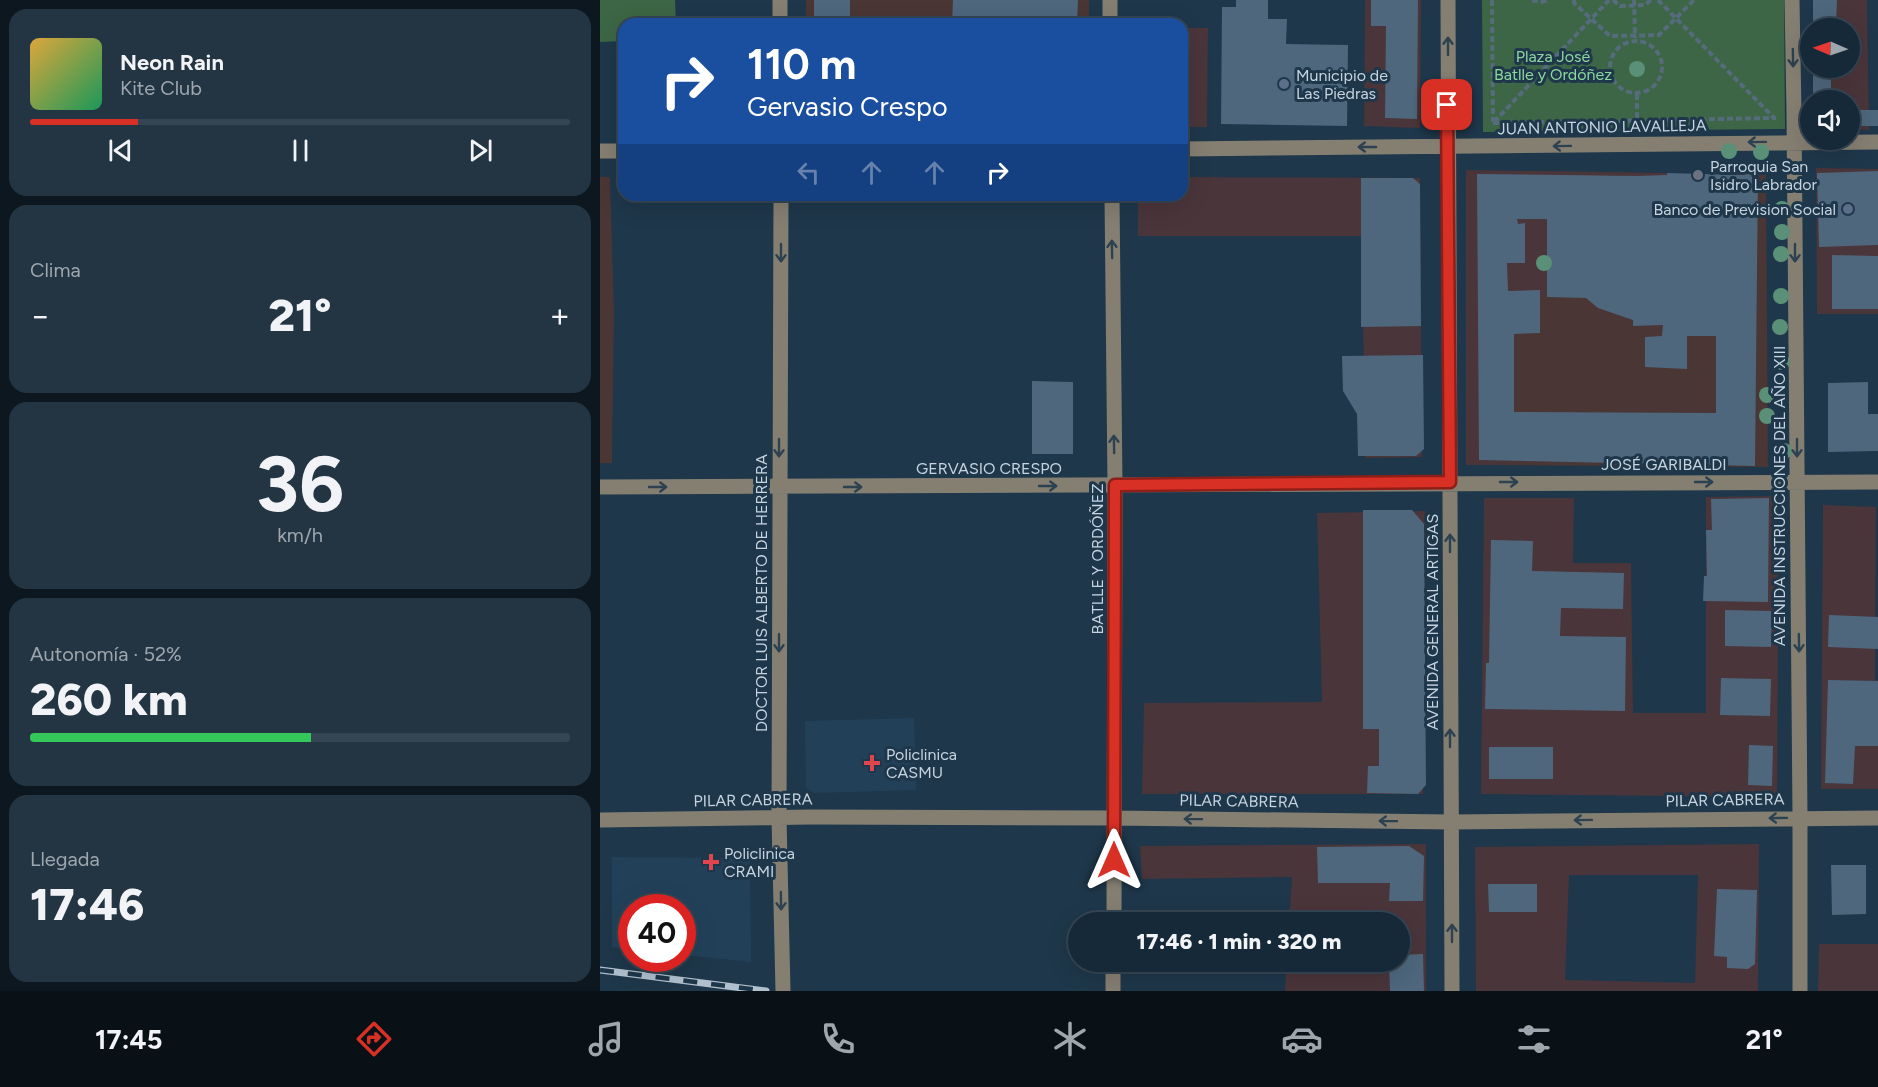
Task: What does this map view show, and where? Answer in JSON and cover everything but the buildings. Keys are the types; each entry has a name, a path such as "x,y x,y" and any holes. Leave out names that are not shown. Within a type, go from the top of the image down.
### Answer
{"street":[{"path":"780,0 780,18"},
{"path":"1110,0 1110,18"},
{"name":"AVENIDA GENERAL ARTIGAS","path":"1448,0 1452,991"},
{"name":"AVENIDA INSTRUCCIONES DEL AÑO XIII","path":"1792,0 1795,142 1800,991"},
{"name":"JUAN ANTONIO LAVALLEJA","path":"1188,149 1878,142"},
{"path":"600,150 618,151"},
{"name":"DOCTOR LUIS ALBERTO DE HERRERA","path":"781,201 779,818 783,991"},
{"name":"BATLLE Y ORDÓÑEZ","path":"1112,201 1115,485 1114,912"},
{"name":"JOSÉ GARIBALDI","path":"1450,482 1878,482"},
{"name":"GERVASIO CRESPO","path":"600,487 1450,482"},
{"name":"PILAR CABRERA","path":"600,820 1114,818 1451,822 1878,818"},
{"path":"1113,972 1113,991"}],"path":[{"path":"1492,0 1493,123"},
{"path":"1532,0 1541,2 1549,0"},
{"path":"1574,0 1574,3 1610,36 1635,39 1649,45 1659,56 1660,78 1656,84 1636,94 1621,89 1615,84 1610,68 1611,60 1620,46 1635,39 1659,35 1694,0"},
{"path":"1493,123 1611,0 1620,6 1634,3 1645,5 1650,0"},
{"path":"1658,0 1776,119"},
{"path":"1634,3 1635,39"},
{"path":"1636,94 1637,121"},
{"path":"1776,107 1776,119"},
{"path":"1493,123 1776,119"}],"shaded area":[{"path":"806,0 1089,0 1089,18 806,18"},
{"path":"1365,0 1421,0 1420,128 1364,126"},
{"path":"1813,0 1867,0 1869,130 1860,130 1860,90 1813,90 1813,78 1860,78 1860,18 1813,18"},
{"path":"1188,28 1208,28 1207,127 1188,127"},
{"path":"1816,168 1878,169 1878,314 1817,314"},
{"path":"1466,170 1667,173 1667,326 1633,326 1632,298 1506,324 1504,465 1466,465"},
{"path":"1736,173 1766,173 1768,467 1504,465 1506,324 1537,297 1632,298 1633,326 1736,326"},
{"path":"600,177 610,177 614,312 612,463 600,463"},
{"path":"1188,177 1420,178 1422,457 1365,458 1362,236 1138,236 1138,201 1188,201"},
{"path":"1779,496 1777,797 1481,794 1484,498 1574,498 1573,563 1631,563 1633,713 1706,713 1706,497"},
{"path":"1823,505 1876,507 1875,688 1878,689 1878,789 1821,789"},
{"path":"1425,511 1423,794 1142,794 1144,703 1322,702 1317,513"},
{"path":"914,718 916,790 814,793 806,788 805,721"},
{"path":"1426,844 1426,991 1285,991 1286,972 1410,972 1410,912 1290,912 1292,877 1142,879 1140,846"},
{"path":"1759,844 1758,991 1476,991 1475,847","holes":["1569,875 1698,875 1695,983 1565,980"]},
{"path":"612,857 750,858 751,962 696,956 696,894 618,894 618,948 612,947"},
{"path":"1819,944 1878,944 1878,991 1818,991"}],"green space":[{"path":"600,0 675,0 676,18 618,18 618,41 600,42"},
{"name":"Plaza José Batlle y Ordóñez","path":"1482,0 1784,0 1785,129 1483,132"}],"railway":[{"path":"600,970 766,991"}],"place":[{"name":"Municipio de Las Piedras","path":"1284,84"},
{"name":"Parroquia San Isidro Labrador","path":"1698,175"},
{"name":"Banco de Prevision Social","path":"1848,209"},
{"name":"Policlinica CASMU","path":"872,763"},
{"name":"Policlinica CRAMI","path":"711,862"}],"route":[{"path":"1114,860 1115,485 1450,482 1447,105"}]}
